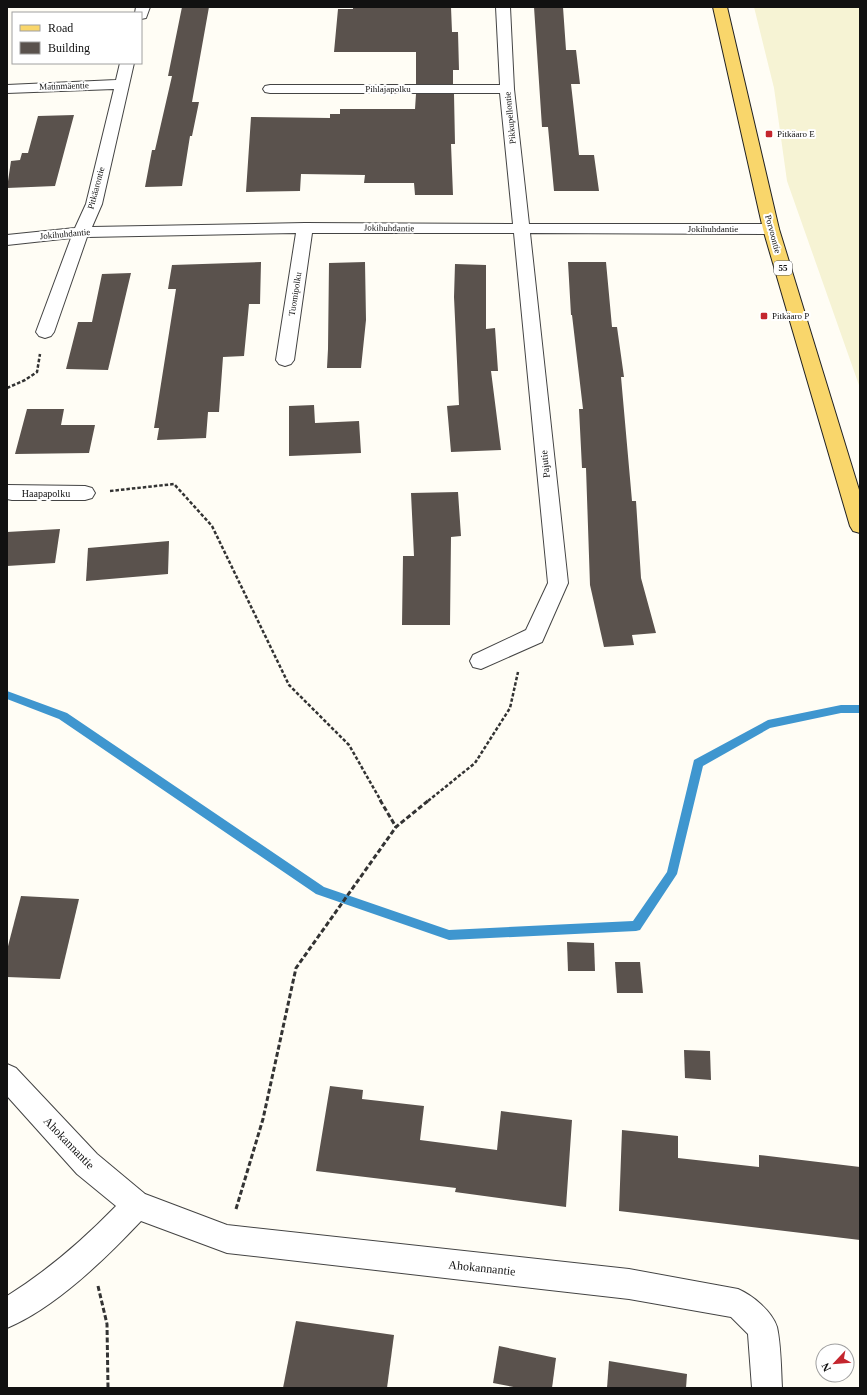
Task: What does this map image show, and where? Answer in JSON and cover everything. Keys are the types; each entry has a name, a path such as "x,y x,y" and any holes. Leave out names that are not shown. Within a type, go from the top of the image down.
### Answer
{"main road":[{"name":"Porvoontie","path":"720,7 771,229 860,526"}],"street":[{"name":"Pikkupellontie","path":"503,7 506,89 521,230"},
{"name":"Pitkäarontie","path":"45,332 81,232 94,204 127,64"},
{"name":"Matinmäentie","path":"7,89 121,84"},
{"name":"Pihlajapolku","path":"270,89 506,89"},
{"name":"Jokihuhdantie","path":"7,240 81,232 305,228 521,230 771,229"},
{"name":"Tuomipolku","path":"285,360 305,228"},
{"name":"Pajutie","path":"481,661 534,636 558,583 521,230"},
{"name":"Haapapolku","path":"7,492 86,493"},
{"name":"Ahokannantie","path":"7,1077 87,1164 136,1205 227,1239 629,1284 738,1304 762,1327 767,1388"},
{"path":"7,1313 48,1287 109,1234 136,1205"}],"path":[{"path":"7,388 25,380 37,372 45,332"},
{"path":"86,493 174,484 212,526 289,685 349,745 396,827"},
{"path":"227,1239 262,1119 296,968 396,827 475,763 510,708 525,640"},
{"path":"91,1250 107,1324 108,1388"}],"shaded area":[{"path":"754,7 860,7 860,388 787,181 774,88"}],"building":[{"path":"182,7 209,7 192,102 199,102 192,136 190,136 182,186 145,187 152,150 155,150 172,76 168,76"},
{"path":"353,7 451,7 452,32 458,32 459,70 453,70 453,84 416,84 416,52 334,52 338,9 353,9"},
{"path":"534,7 563,7 566,50 576,50 580,84 571,84 579,155 594,155 599,191 554,191 548,127 542,127"},
{"path":"416,94 454,94 455,144 451,144 453,195 415,195 414,183 364,183 365,175 301,174 300,191 246,192 251,117 330,118 330,114 340,114 340,109 415,109"},
{"path":"74,115 55,186 7,188 11,161 20,160 22,153 28,153 38,116"},
{"path":"261,262 260,304 249,304 244,356 223,357 219,412 208,412 206,438 157,440 159,428 154,428 176,289 168,289 172,265"},
{"path":"365,262 366,320 361,368 327,368 329,263"},
{"path":"568,262 606,262 612,327 617,327 624,377 621,377 632,501 636,501 641,578 656,633 632,635 634,645 604,647 590,585 586,468 582,468 579,409 583,409 571,315"},
{"path":"455,264 486,265 486,329 495,328 498,371 491,371 501,450 451,452 447,406 459,405 454,297"},
{"path":"131,273 108,370 66,369 78,322 92,322 102,274"},
{"path":"314,405 315,423 359,421 361,453 289,456 289,406"},
{"path":"27,409 64,409 61,425 95,425 89,453 15,454"},
{"path":"458,492 461,536 451,537 450,625 402,625 403,556 414,556 411,493"},
{"path":"60,529 55,563 7,566 7,532"},
{"path":"169,541 168,574 86,581 88,548"},
{"path":"21,896 79,899 60,979 7,977 7,950"},
{"path":"567,942 594,943 595,971 568,971"},
{"path":"615,962 640,962 643,993 617,993"},
{"path":"684,1050 710,1051 711,1080 685,1078"},
{"path":"330,1086 363,1090 362,1099 424,1106 420,1140 497,1150 501,1111 572,1120 566,1207 455,1192 456,1188 316,1171"},
{"path":"622,1130 678,1136 678,1158 759,1167 759,1155 860,1167 860,1240 619,1211"},
{"path":"296,1321 394,1335 387,1388 283,1388"},
{"path":"499,1346 556,1358 552,1388 519,1388 493,1383"},
{"path":"609,1361 687,1374 686,1388 607,1388"}],"waterway":[{"path":"7,695 63,716 320,891 449,935 636,926 672,874 698,763 768,724 841,709 860,709"}],"place":[{"name":"Pitkäaro E","path":"769,134"},
{"name":"Pitkäaro P","path":"764,316"}]}
